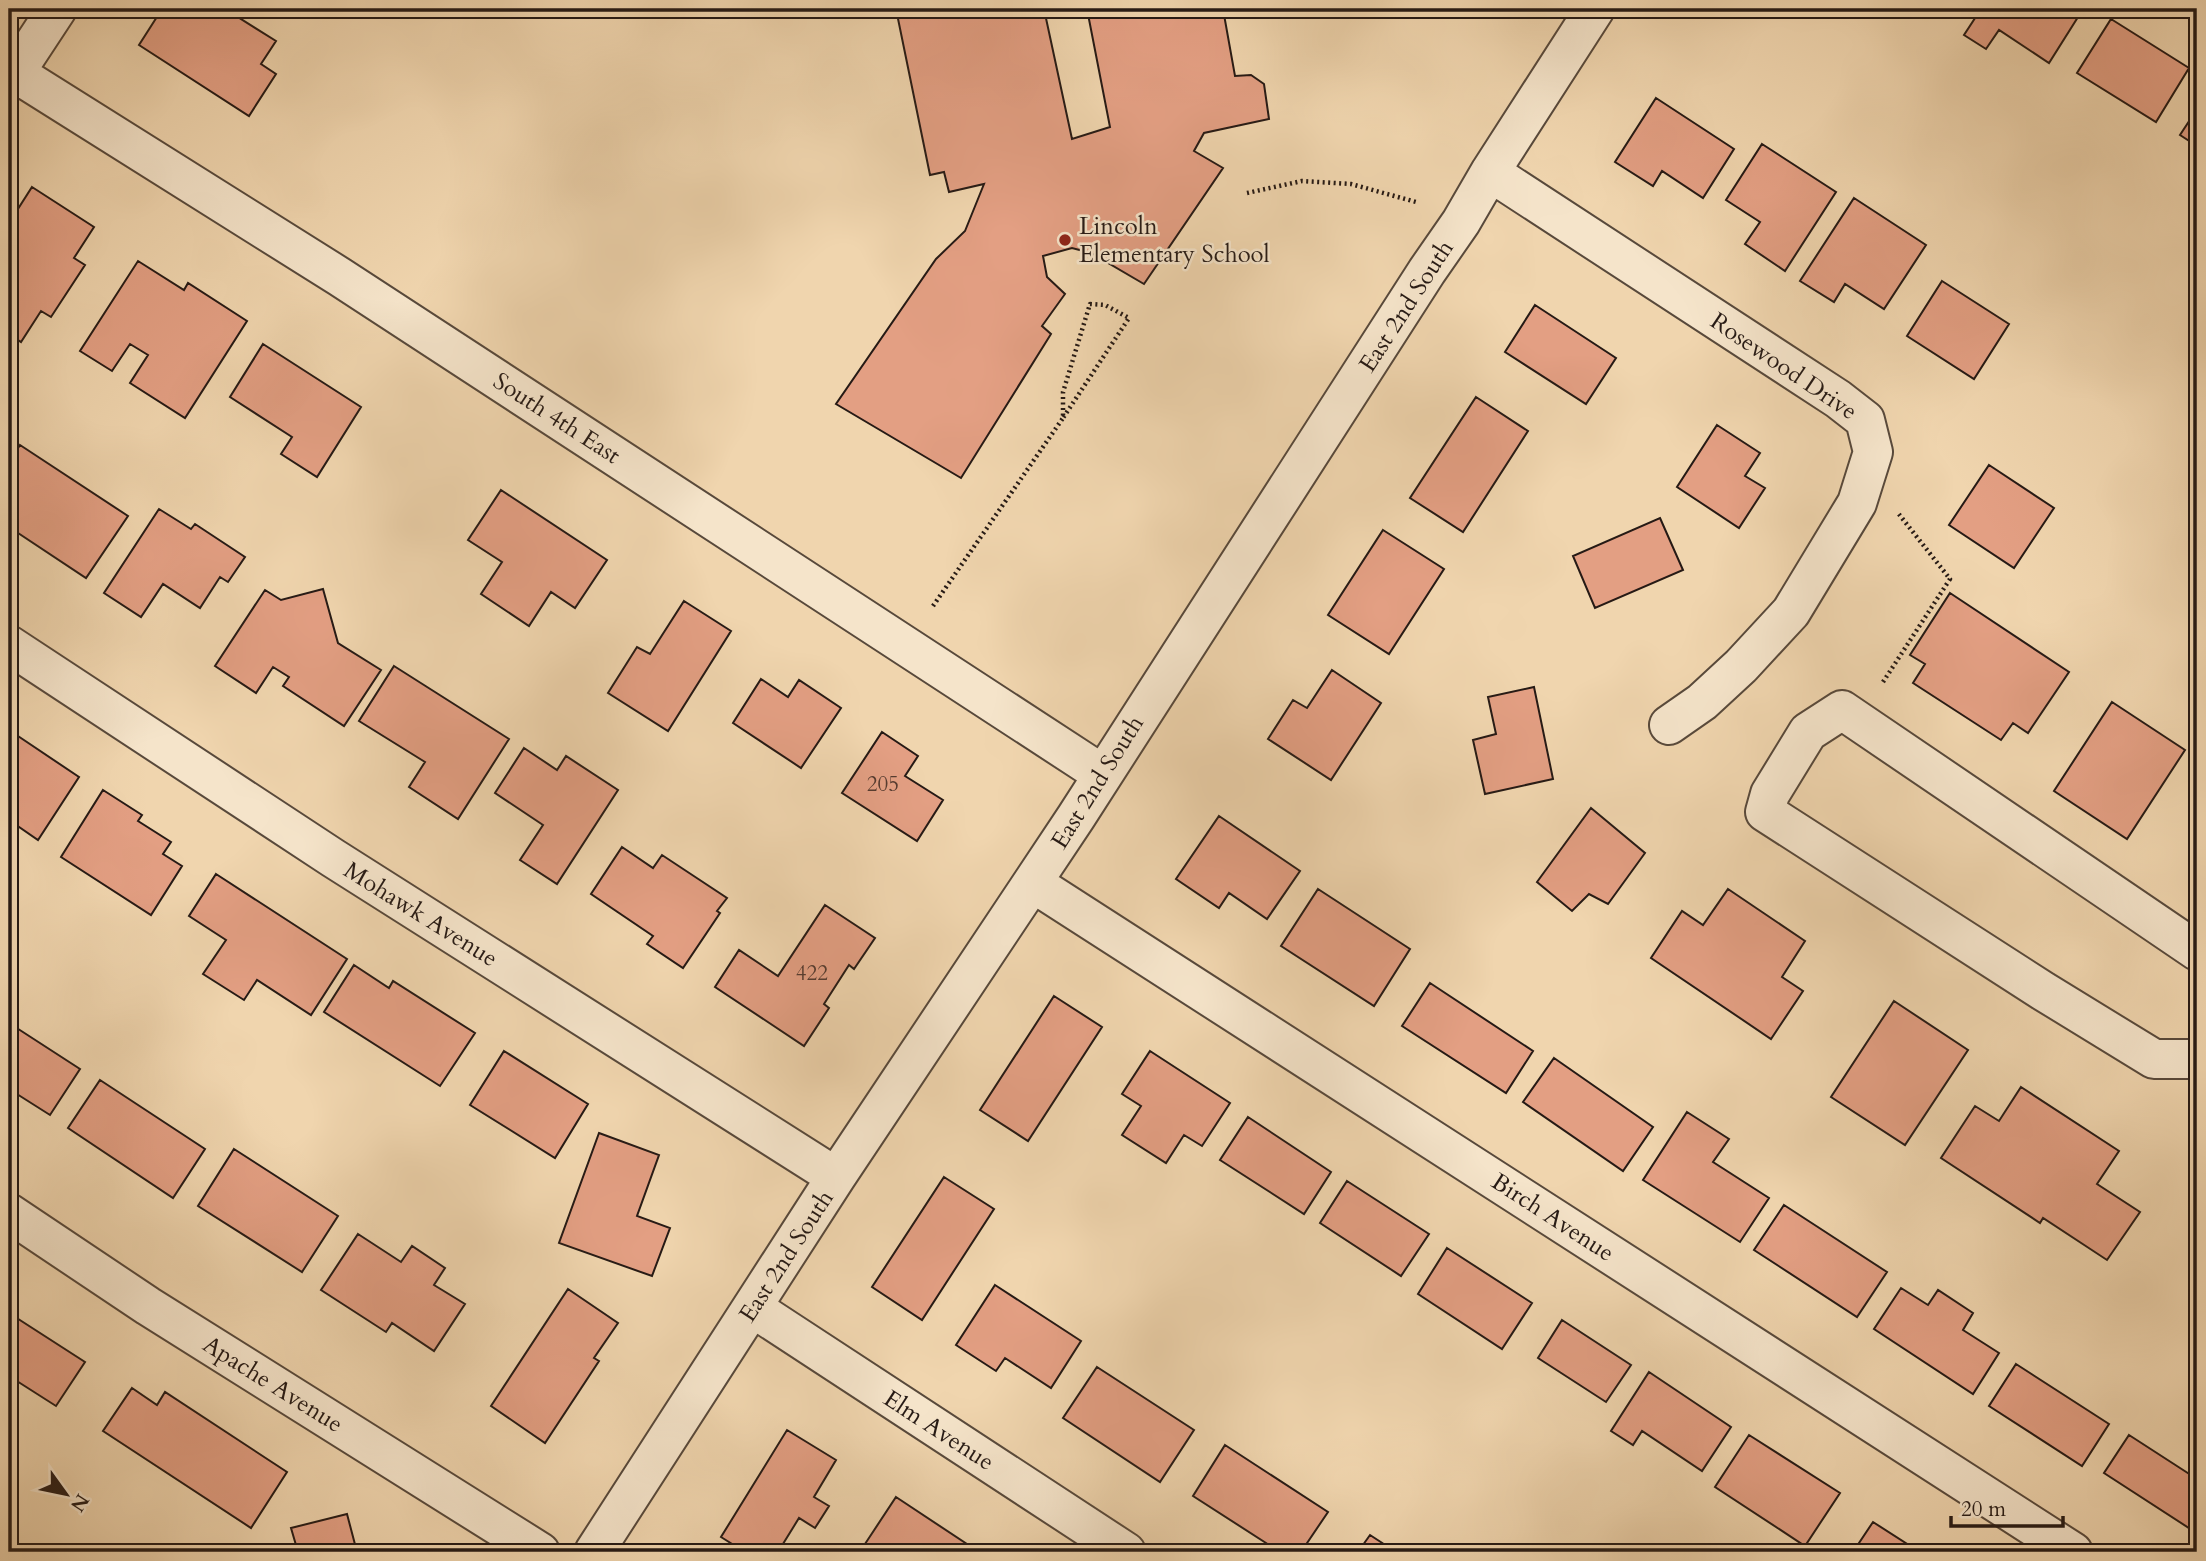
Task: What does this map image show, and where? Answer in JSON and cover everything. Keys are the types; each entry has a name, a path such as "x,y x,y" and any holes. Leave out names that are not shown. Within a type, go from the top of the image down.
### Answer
{"street":[{"path":"11,74 57,9"},
{"name":"East 2nd South","path":"594,1552 836,1177 1033,883 1461,222 1595,9"},
{"name":"South 4th East","path":"11,74 340,276 1102,774"},
{"name":"Rosewood Drive","path":"1490,172 1838,399 1865,420 1873,452 1857,503 1791,611 1741,666 1702,702 1670,725"},
{"name":"Mohawk Avenue","path":"9,645 332,858 836,1177"},
{"path":"2197,951 1842,710 1808,732 1770,794 1765,812 2043,991 2154,1059 2197,1059"},
{"name":"Birch Avenue","path":"1033,883 2024,1539 2073,1552"},
{"name":"Apache Avenue","path":"9,1213 148,1306 540,1552"},
{"name":"Elm Avenue","path":"753,1308 1126,1552"}],"path":[{"path":"1247,193 1302,181 1351,184 1416,202"},
{"path":"933,606 1063,418 1129,318 1105,305 1090,304 1063,392 1063,418"},
{"path":"1883,682 1950,579 1898,513"}],"building":[{"path":"162,9 225,9 276,41 261,64 276,74 249,116 139,45"},
{"name":"Lincoln Elementary School","path":"896,9 1044,9 1072,139 1110,127 1087,9 1223,9 1235,76 1251,75 1264,84 1269,119 1204,133 1194,151 1223,168 1144,284 1091,253 1072,248 1043,256 1047,277 1065,294 1042,326 1051,334 961,478 836,404 936,259 965,231 984,184 949,192 944,172 930,175"},
{"path":"1981,9 2066,9 2078,17 2049,63 1999,30 1986,49 1964,35"},
{"path":"2111,19 2189,68 2156,122 2077,73"},
{"path":"1656,98 1734,149 1703,198 1662,171 1653,186 1615,162"},
{"path":"2197,109 2197,146 2180,135"},
{"path":"1762,144 1836,192 1785,271 1745,244 1760,222 1726,200"},
{"path":"32,187 94,227 74,258 85,265 51,317 41,311 21,342 9,334 9,223"},
{"path":"1854,198 1926,245 1884,309 1845,284 1834,302 1800,281"},
{"path":"138,261 184,290 188,283 247,321 185,418 130,383 148,355 130,344 112,371 80,351"},
{"path":"1942,281 2009,324 1974,379 1907,336"},
{"path":"1535,305 1616,358 1586,404 1505,352"},
{"path":"263,344 361,407 317,477 281,454 292,437 230,397"},
{"path":"1476,397 1528,431 1463,532 1410,498"},
{"path":"1717,425 1760,453 1745,476 1765,488 1739,528 1677,487"},
{"path":"20,445 128,516 86,578 9,527 9,462"},
{"path":"1989,465 2054,508 2014,568 1949,525"},
{"path":"501,490 607,560 575,608 551,592 529,626 481,594 502,562 468,540"},
{"path":"159,509 191,529 195,524 245,557 228,582 220,577 200,608 163,584 141,617 104,593"},
{"path":"1660,518 1683,570 1595,608 1573,556"},
{"path":"1383,530 1444,569 1389,654 1328,615"},
{"path":"323,589 338,643 381,670 344,726 283,686 289,677 273,667 256,693 215,666 265,590 281,600"},
{"path":"1950,593 2069,672 2028,733 2013,723 2001,740 1913,683 1925,664 1910,655"},
{"path":"684,601 731,631 668,731 608,693 637,647 650,654"},
{"path":"394,666 509,739 458,819 409,787 425,762 359,721"},
{"path":"1332,670 1381,703 1331,780 1268,739 1293,700 1307,708"},
{"path":"761,679 788,697 799,680 841,708 801,768 733,723"},
{"path":"1534,687 1553,779 1485,794 1473,740 1496,734 1488,697"},
{"path":"2112,702 2185,750 2127,839 2054,791"},
{"path":"9,730 79,777 38,840 9,820"},
{"path":"882,732 918,756 905,776 943,800 917,841 842,793"},
{"path":"524,748 557,770 566,756 618,790 557,884 520,860 543,825 495,793"},
{"path":"103,790 142,815 138,821 171,842 163,854 182,866 151,915 61,857"},
{"path":"1591,808 1645,853 1608,904 1589,894 1572,911 1537,882"},
{"path":"1219,816 1300,871 1267,919 1229,893 1219,908 1176,879"},
{"path":"622,847 653,868 662,855 727,898 683,968 647,944 653,936 591,894"},
{"path":"216,874 347,959 311,1015 257,980 244,1000 203,974 226,940 189,916"},
{"path":"1318,889 1410,949 1374,1006 1281,946"},
{"path":"1728,889 1805,941 1782,977 1803,991 1771,1039 1651,958 1682,911 1703,925"},
{"path":"825,905 875,938 854,969 849,965 824,1004 829,1008 804,1046 715,987 739,950 778,976"},
{"path":"354,965 389,988 393,981 475,1033 440,1086 324,1012"},
{"path":"1430,983 1533,1051 1506,1093 1402,1026"},
{"path":"1054,996 1102,1027 1028,1141 980,1110"},
{"path":"1894,1001 1968,1050 1905,1145 1831,1097"},
{"path":"9,1023 80,1069 50,1115 9,1089"},
{"path":"504,1051 588,1104 555,1158 470,1105"},
{"path":"1150,1051 1230,1103 1202,1146 1184,1135 1166,1163 1122,1135 1141,1106 1122,1094"},
{"path":"1554,1058 1653,1127 1623,1171 1523,1102"},
{"path":"100,1080 205,1149 173,1198 68,1128"},
{"path":"2021,1087 2119,1151 2097,1184 2140,1212 2107,1260 2043,1218 2040,1223 1941,1158 1975,1106 1999,1121"},
{"path":"1687,1112 1729,1139 1713,1162 1769,1198 1740,1242 1643,1180"},
{"path":"1248,1117 1331,1172 1304,1214 1220,1160"},
{"path":"599,1133 659,1155 637,1216 670,1228 652,1276 559,1243"},
{"path":"234,1149 338,1216 302,1272 198,1206"},
{"path":"944,1177 994,1209 922,1320 872,1287"},
{"path":"1347,1181 1429,1234 1401,1276 1320,1223"},
{"path":"1784,1205 1887,1272 1857,1317 1754,1250"},
{"path":"358,1234 401,1262 412,1246 445,1268 434,1285 465,1304 434,1351 392,1323 386,1332 321,1290"},
{"path":"1447,1248 1532,1303 1502,1349 1418,1294"},
{"path":"995,1285 1081,1341 1051,1388 1005,1358 996,1371 956,1345"},
{"path":"1901,1288 1928,1305 1938,1290 1973,1313 1963,1330 1999,1353 1973,1394 1874,1329"},
{"path":"568,1289 618,1323 594,1358 599,1361 545,1443 491,1406"},
{"path":"9,1298 16,1303 9,1313"},
{"path":"9,1313 85,1362 56,1406 9,1376"},
{"path":"1562,1320 1631,1365 1606,1402 1538,1358"},
{"path":"2016,1364 2109,1424 2082,1466 1989,1406"},
{"path":"1097,1367 1194,1430 1160,1482 1063,1418"},
{"path":"1649,1372 1731,1427 1702,1471 1642,1431 1633,1445 1611,1431"},
{"path":"132,1388 157,1405 165,1392 287,1472 251,1528 103,1431"},
{"path":"787,1430 836,1460 814,1497 829,1506 815,1528 799,1518 778,1552 745,1552 721,1537"},
{"path":"1749,1435 1840,1493 1805,1546 1715,1487"},
{"path":"2129,1435 2197,1479 2195,1532 2104,1473"},
{"path":"1225,1445 1328,1512 1301,1552 1280,1552 1193,1496"},
{"path":"896,1497 979,1552 861,1550"},
{"path":"347,1514 357,1552 298,1552 291,1528"},
{"path":"1873,1522 1918,1551 1853,1552"},
{"path":"1370,1535 1396,1552 1358,1552"}],"place":[{"name":"Lincoln Elementary School","path":"1065,240"}]}
